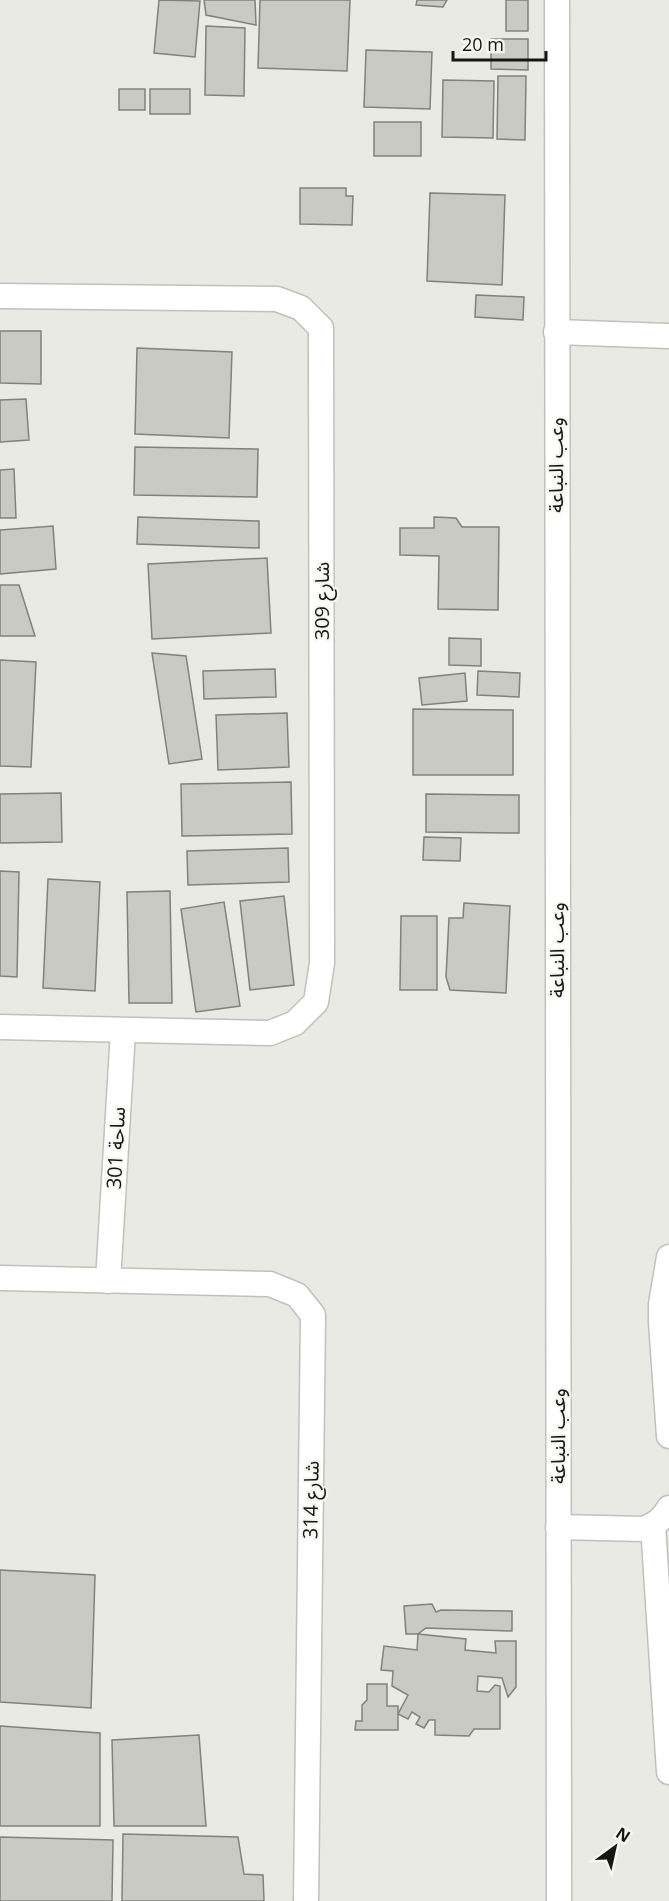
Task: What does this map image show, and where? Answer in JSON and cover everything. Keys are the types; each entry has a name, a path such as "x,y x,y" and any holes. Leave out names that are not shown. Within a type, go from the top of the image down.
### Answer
{"street":[{"name":"وعب النباعة","path":"557,0 559,1901"},
{"name":"شارع 309","path":"0,296 277,299 301,308 321,328 322,963 316,1002 295,1023 270,1033 123,1031"},
{"path":"556,332 669,336"},
{"path":"0,1027 123,1031"},
{"name":"ساحة 301","path":"108,1281 123,1031"},
{"path":"669,1257 661,1304 669,1436"},
{"path":"0,1278 108,1281"},
{"name":"شارع 314","path":"108,1281 270,1284 297,1295 313,1315 306,1901"},
{"path":"558,1527 634,1530 661,1516 669,1772"}],"building":[{"path":"159,0 200,1 195,57 154,53"},
{"path":"204,0 255,0 256,25 206,15"},
{"path":"260,0 350,0 347,71 258,68"},
{"path":"417,0 447,0 443,7 416,5"},
{"path":"506,0 528,0 528,31 506,31"},
{"path":"206,26 245,28 244,96 205,95"},
{"path":"491,39 528,39 528,70 491,69"},
{"path":"366,50 432,52 430,109 364,107"},
{"path":"498,76 526,76 525,140 497,139"},
{"path":"443,80 494,81 493,138 442,137"},
{"path":"119,89 145,89 145,110 119,110"},
{"path":"150,89 190,89 190,114 150,114"},
{"path":"374,122 421,122 421,156 374,156"},
{"path":"300,188 346,188 346,196 353,196 352,225 300,224"},
{"path":"430,193 505,195 502,285 427,281"},
{"path":"476,295 524,297 523,320 475,317"},
{"path":"0,331 41,331 41,384 0,383"},
{"path":"137,348 232,352 229,438 135,434"},
{"path":"26,399 29,440 0,442 0,400"},
{"path":"135,447 258,449 257,497 134,495"},
{"path":"14,469 16,518 0,518 0,470"},
{"path":"138,517 259,521 259,548 137,544"},
{"path":"434,517 456,518 462,527 499,527 498,610 438,609 439,556 400,555 400,528 434,528"},
{"path":"53,526 56,569 0,574 0,530"},
{"path":"267,558 271,633 152,639 148,564"},
{"path":"0,585 19,585 35,636 0,636"},
{"path":"449,638 481,639 481,666 449,665"},
{"path":"152,653 186,656 202,759 169,764"},
{"path":"0,660 36,662 31,767 0,766"},
{"path":"275,669 276,697 204,699 203,671"},
{"path":"478,671 520,673 519,697 477,695"},
{"path":"465,673 467,701 422,705 419,678"},
{"path":"413,709 513,710 513,775 413,775"},
{"path":"287,713 289,767 218,770 216,715"},
{"path":"291,782 292,834 182,836 181,784"},
{"path":"61,793 62,842 0,843 0,794"},
{"path":"426,794 519,795 519,833 426,832"},
{"path":"424,837 461,838 460,861 423,860"},
{"path":"288,848 289,882 188,885 187,851"},
{"path":"0,871 19,872 17,977 0,976"},
{"path":"48,879 100,882 95,991 43,988"},
{"path":"170,891 172,1003 129,1003 127,892"},
{"path":"284,896 294,985 250,990 240,901"},
{"path":"224,902 240,1006 196,1012 181,909"},
{"path":"464,903 510,906 506,993 450,990 446,977 449,918 463,918"},
{"path":"401,916 437,916 437,990 400,990"},
{"path":"0,1570 95,1575 91,1708 0,1702"},
{"path":"432,1604 436,1612 441,1610 512,1611 512,1631 426,1628 418,1634 406,1634 404,1606"},
{"path":"418,1634 466,1639 465,1650 496,1653 495,1641 516,1641 516,1687 508,1697 502,1678 478,1676 477,1691 489,1692 495,1685 500,1686 500,1729 474,1729 469,1736 435,1735 435,1720 429,1720 424,1728 416,1724 420,1717 412,1712 408,1719 398,1714 408,1695 392,1686 393,1671 381,1670 384,1646 417,1650"},
{"path":"367,1684 387,1684 387,1706 398,1706 398,1730 355,1730 356,1721 362,1721 362,1705 367,1700"},
{"path":"0,1726 100,1733 100,1826 0,1826"},
{"path":"199,1735 206,1826 114,1826 112,1740"},
{"path":"123,1834 238,1837 244,1874 263,1875 264,1901 122,1901"},
{"path":"0,1837 113,1840 112,1901 0,1901"}]}
